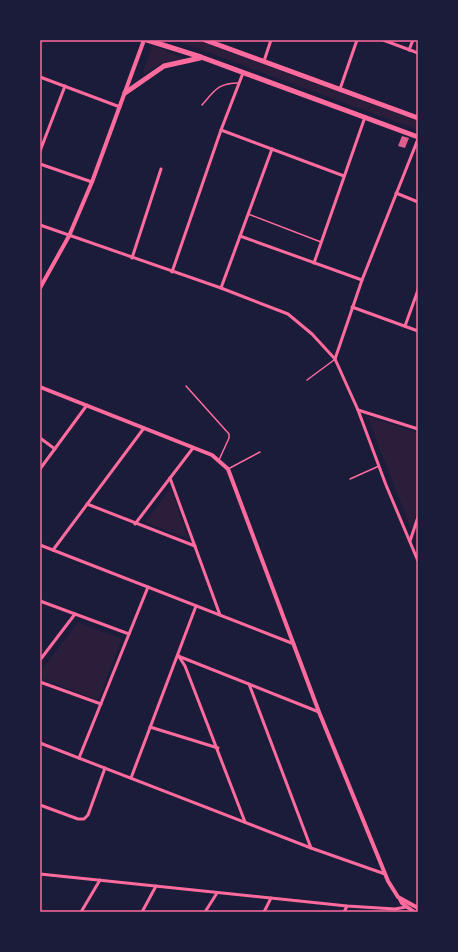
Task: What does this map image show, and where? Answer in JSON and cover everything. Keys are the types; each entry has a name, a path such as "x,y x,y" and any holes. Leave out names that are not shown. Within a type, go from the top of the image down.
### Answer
{"main road":[{"path":"147,40 201,57 418,138"},
{"path":"206,40 418,118"},
{"path":"125,93 164,66 201,57"}],"street":[{"path":"40,288 69,236 92,182 144,40"},
{"path":"264,61 271,40"},
{"path":"340,89 357,40"},
{"path":"384,40 418,53"},
{"path":"410,50 413,40"},
{"path":"172,272 221,130 243,73"},
{"path":"40,77 120,107"},
{"path":"40,151 65,86"},
{"path":"314,263 364,117"},
{"path":"221,130 344,176"},
{"path":"335,359 362,280 418,138"},
{"path":"221,288 272,149"},
{"path":"40,164 92,182"},
{"path":"132,258 161,169"},
{"path":"396,194 418,202"},
{"path":"40,225 221,288 288,314 312,334 335,359 358,410 379,466 418,560"},
{"path":"240,236 362,280"},
{"path":"405,326 418,290"},
{"path":"352,307 418,331"},
{"path":"40,387 212,455 228,469 320,712 385,874 390,886 406,907 412,912"},
{"path":"40,469 86,405"},
{"path":"358,410 418,429"},
{"path":"53,550 144,428"},
{"path":"40,438 55,448"},
{"path":"135,524 193,448"},
{"path":"170,478 220,615"},
{"path":"87,504 135,524 195,546"},
{"path":"410,542 418,517"},
{"path":"40,545 294,644"},
{"path":"79,758 148,587"},
{"path":"40,600 129,634"},
{"path":"131,778 196,606"},
{"path":"40,660 76,614"},
{"path":"178,655 320,712"},
{"path":"178,655 185,666 218,748 244,822"},
{"path":"40,682 101,704"},
{"path":"249,684 311,848"},
{"path":"150,727 218,748"},
{"path":"40,743 311,848 385,874"},
{"path":"40,805 78,819 84,819 88,814 105,768"},
{"path":"40,874 347,906 395,909 406,907"},
{"path":"81,912 100,880"},
{"path":"142,912 156,886"},
{"path":"205,912 217,892"},
{"path":"398,897 418,908"},
{"path":"264,912 271,898"},
{"path":"344,912 347,906"}],"lane":[{"path":"202,105 220,86 227,83 239,83"},
{"path":"248,214 321,242"},
{"path":"307,380 335,359"},
{"path":"186,386 229,434 229,438 219,460"},
{"path":"228,469 260,452"},
{"path":"350,479 379,466"}],"shaded area":[{"path":"174,40 197,40 418,121 418,130"},
{"path":"152,45 185,59 160,64 142,76"},
{"path":"367,416 418,433 418,508 411,529"},
{"path":"171,488 188,539 145,522"},
{"path":"78,622 122,639 98,700 40,678 40,672"}],"building":[{"path":"402,136 409,138 405,148 398,146"}]}
